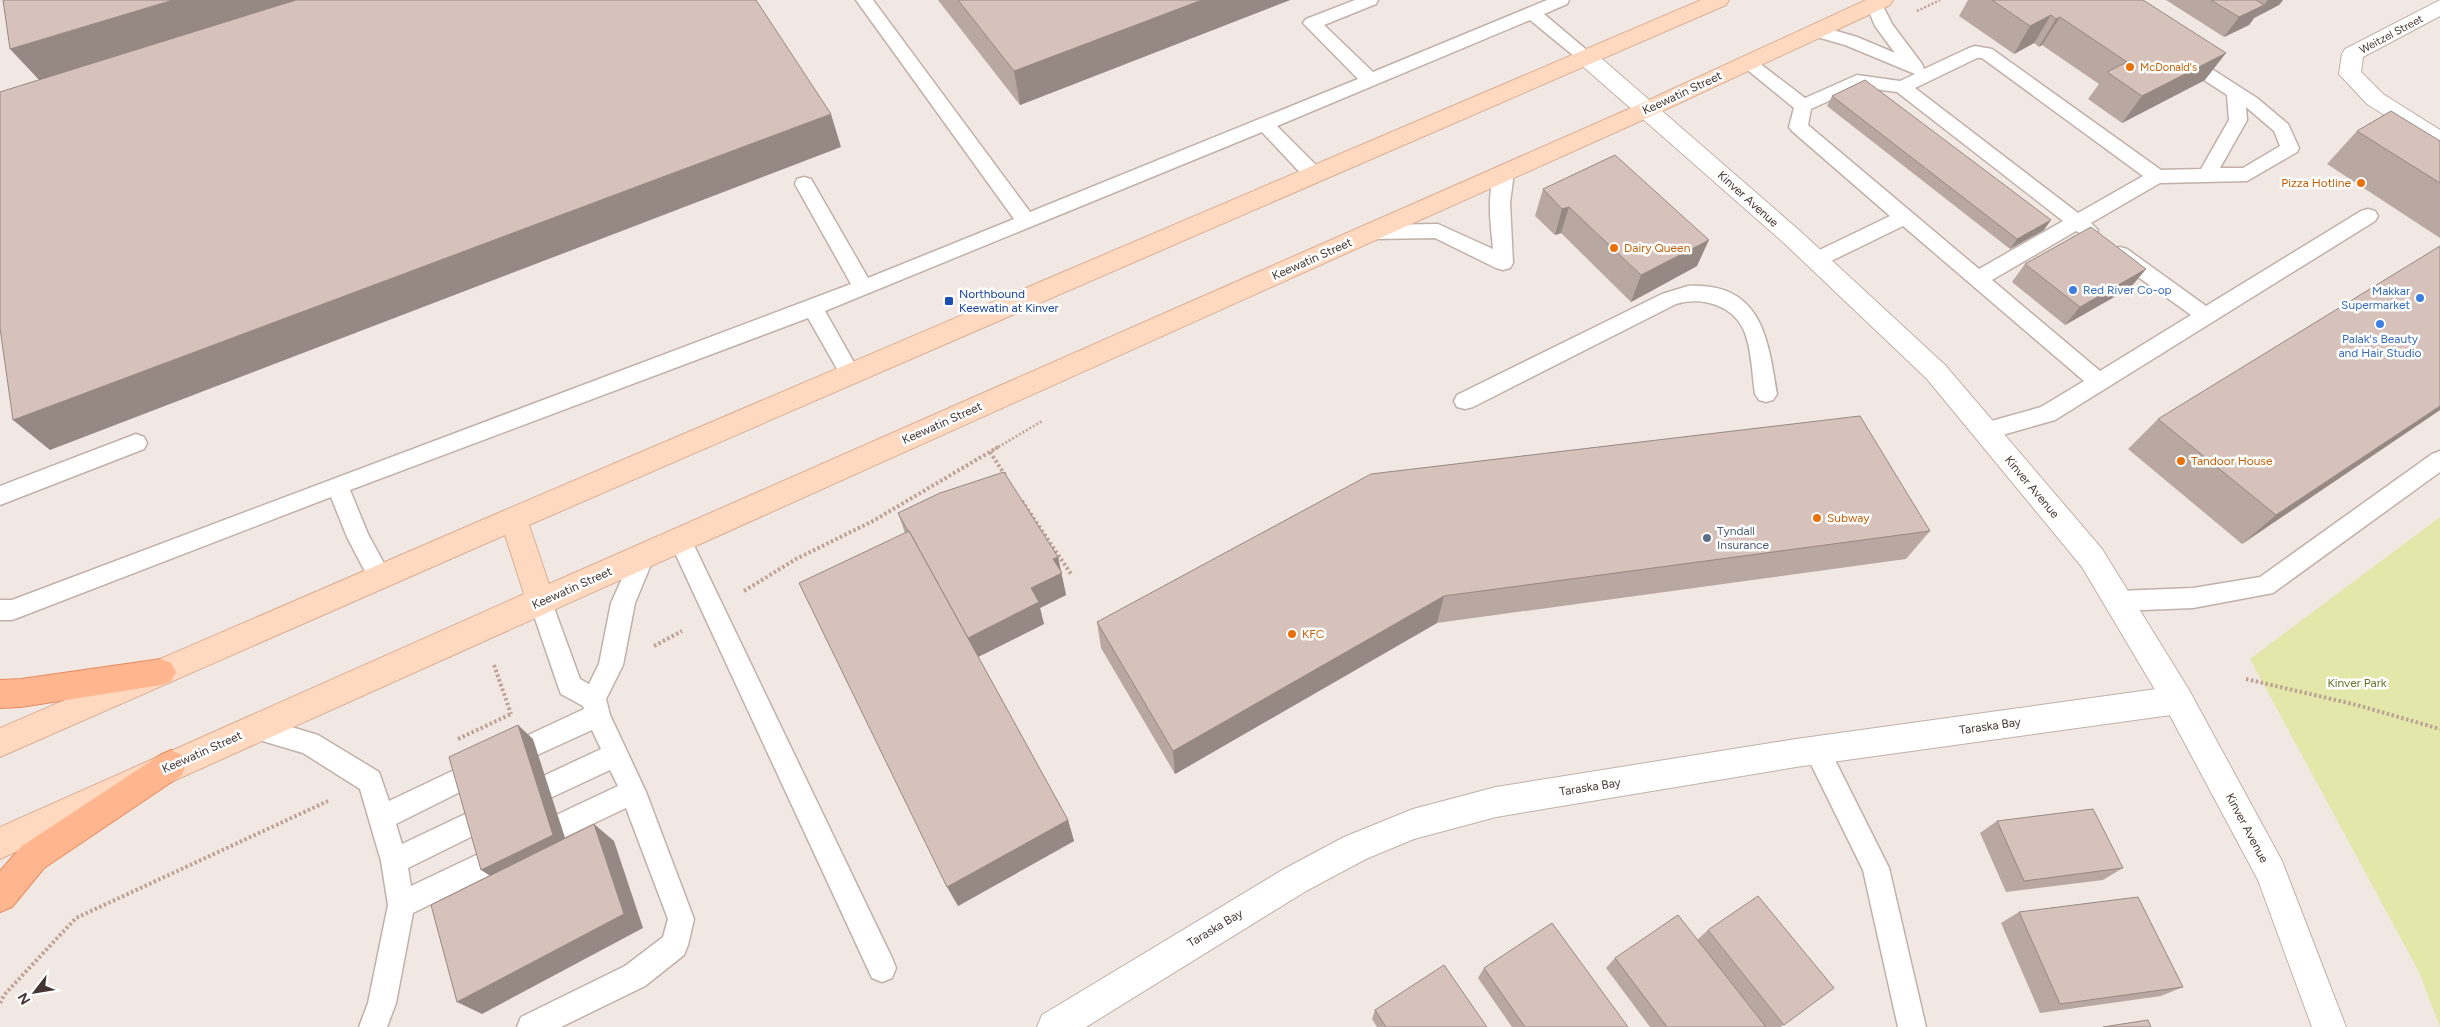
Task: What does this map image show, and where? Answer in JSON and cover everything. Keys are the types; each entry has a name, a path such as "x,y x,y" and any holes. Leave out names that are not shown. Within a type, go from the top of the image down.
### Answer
{"main road":[{"path":"0,743 513,519 1719,0"},
{"name":"Keewatin Street","path":"0,843 171,765 1648,109 1878,2"},
{"path":"513,519 541,601"},
{"path":"0,694 22,693 162,672"},
{"path":"0,896 33,857 171,765"}],"street":[{"name":"Weitzel Street","path":"2440,8 2353,54 2350,74 2375,99 2440,140"},
{"name":"Kinver Avenue","path":"1586,57 1648,109 1816,260 1936,372 2092,558 2178,700 2271,872 2328,1027"},
{"name":"Taraska Bay","path":"1054,1027 1295,880 1355,848 1413,824 1496,802 1817,750 2178,700"}],"lane":[{"path":"864,0 1026,221"},
{"path":"1370,0 1312,22 1370,80"},
{"path":"0,610 12,610 337,485 813,308 1265,124 1561,0"},
{"path":"1878,2 1884,26 1921,71"},
{"path":"1532,13 1586,57"},
{"path":"1816,31 1851,41 1921,71"},
{"path":"1902,87 1921,71 1975,52 1986,54 2157,178"},
{"path":"1978,279 2157,178 2247,174 2290,148 2282,128 2251,102 2173,52"},
{"path":"1748,62 1803,106"},
{"path":"1803,106 1857,81 1902,87 2077,222 2206,316"},
{"path":"2206,177 2238,120 2236,93"},
{"path":"1803,106 1798,127 2098,382"},
{"path":"1265,124 1314,175"},
{"path":"1372,232 1438,231 1502,262 1500,203 1505,172"},
{"path":"804,184 864,287"},
{"path":"1985,431 2046,414 2368,216"},
{"path":"1816,260 1905,217"},
{"path":"1465,401 1669,299 1691,293 1708,294 1726,301 1742,312 1753,327 1766,394"},
{"path":"813,308 851,375"},
{"path":"0,496 136,443"},
{"path":"2118,601 2192,598 2265,586 2440,460"},
{"path":"337,485 358,537 380,578"},
{"path":"680,540 882,968"},
{"path":"535,744 596,707 611,665 623,603 643,557"},
{"path":"531,1027 635,976 674,945 681,919 633,792 596,707 570,686 541,601"},
{"path":"255,728 309,743 370,781 394,861 401,905 382,1003 373,1027"},
{"path":"1817,750 1876,868 1912,1027"},
{"path":"548,786 616,755"},
{"path":"382,817 467,776"},
{"path":"561,826 633,792"},
{"path":"394,861 480,819"},
{"path":"401,905 491,861"}],"path":[{"path":"990,452 1006,477"},
{"path":"1017,493 1071,574"},
{"path":"493,660 511,714"},
{"path":"2246,679 2357,705 2440,729"},
{"path":"0,1003 2,995 76,918 370,781"}],"green space":[{"name":"Kinver Park","path":"2440,517 2440,1027 2419,972 2250,659"}],"building":[{"path":"3,0 173,0 10,49"},
{"path":"296,0 756,0 831,114 13,420 0,328 0,92"},
{"path":"958,0 1202,0 1014,71"},
{"path":"1992,0 2143,0 2226,53 2142,96 2107,72 2127,62 2060,17 2056,19 2051,15 2030,26"},
{"path":"2211,0 2256,0 2264,5 2239,17"},
{"path":"1865,80 2051,220 2017,239 1832,96"},
{"path":"2391,111 2440,141 2440,183 2357,131"},
{"path":"1615,155 1709,240 1641,275 1569,207 1562,209 1543,189"},
{"path":"2091,227 2146,269 2080,307 2025,264"},
{"path":"2440,246 2440,406 2276,515 2158,419"},
{"path":"1860,416 1930,531 1444,596 1173,751 1097,622 1371,474"},
{"path":"1004,472 1058,557 1053,559 1062,573 1031,588 1039,602 968,638 898,513 940,493"},
{"path":"909,531 1068,820 947,887 799,583"},
{"path":"518,725 553,835 481,870 449,757"},
{"path":"2093,809 2123,868 2024,881 1997,821"},
{"path":"594,824 624,914 457,1002 431,905"},
{"path":"1758,896 1834,988 1784,1025 1708,930"},
{"path":"2138,897 2183,987 2060,1004 2019,912"},
{"path":"1678,915 1766,1027 1667,1027 1615,958"},
{"path":"1552,923 1628,1027 1525,1027 1484,968"},
{"path":"1444,965 1487,1027 1386,1027 1375,1010"},
{"path":"2148,1020 2151,1027 2103,1027"}],"place":[{"name":"McDonald's","path":"2130,67"},
{"name":"Pizza Hotline","path":"2361,183"},
{"name":"Dairy Queen","path":"1614,248"},
{"name":"Red River Co-op","path":"2073,290"},
{"name":"Makkar Supermarket","path":"2420,298"},
{"name":"Northbound Keewatin at Kinver","path":"949,301"},
{"name":"Palak's Beauty and Hair Studio","path":"2380,324"},
{"name":"Tandoor House","path":"2181,461"},
{"name":"Subway","path":"1817,518"},
{"name":"Tyndall Insurance","path":"1707,538"},
{"name":"KFC","path":"1292,634"}]}
